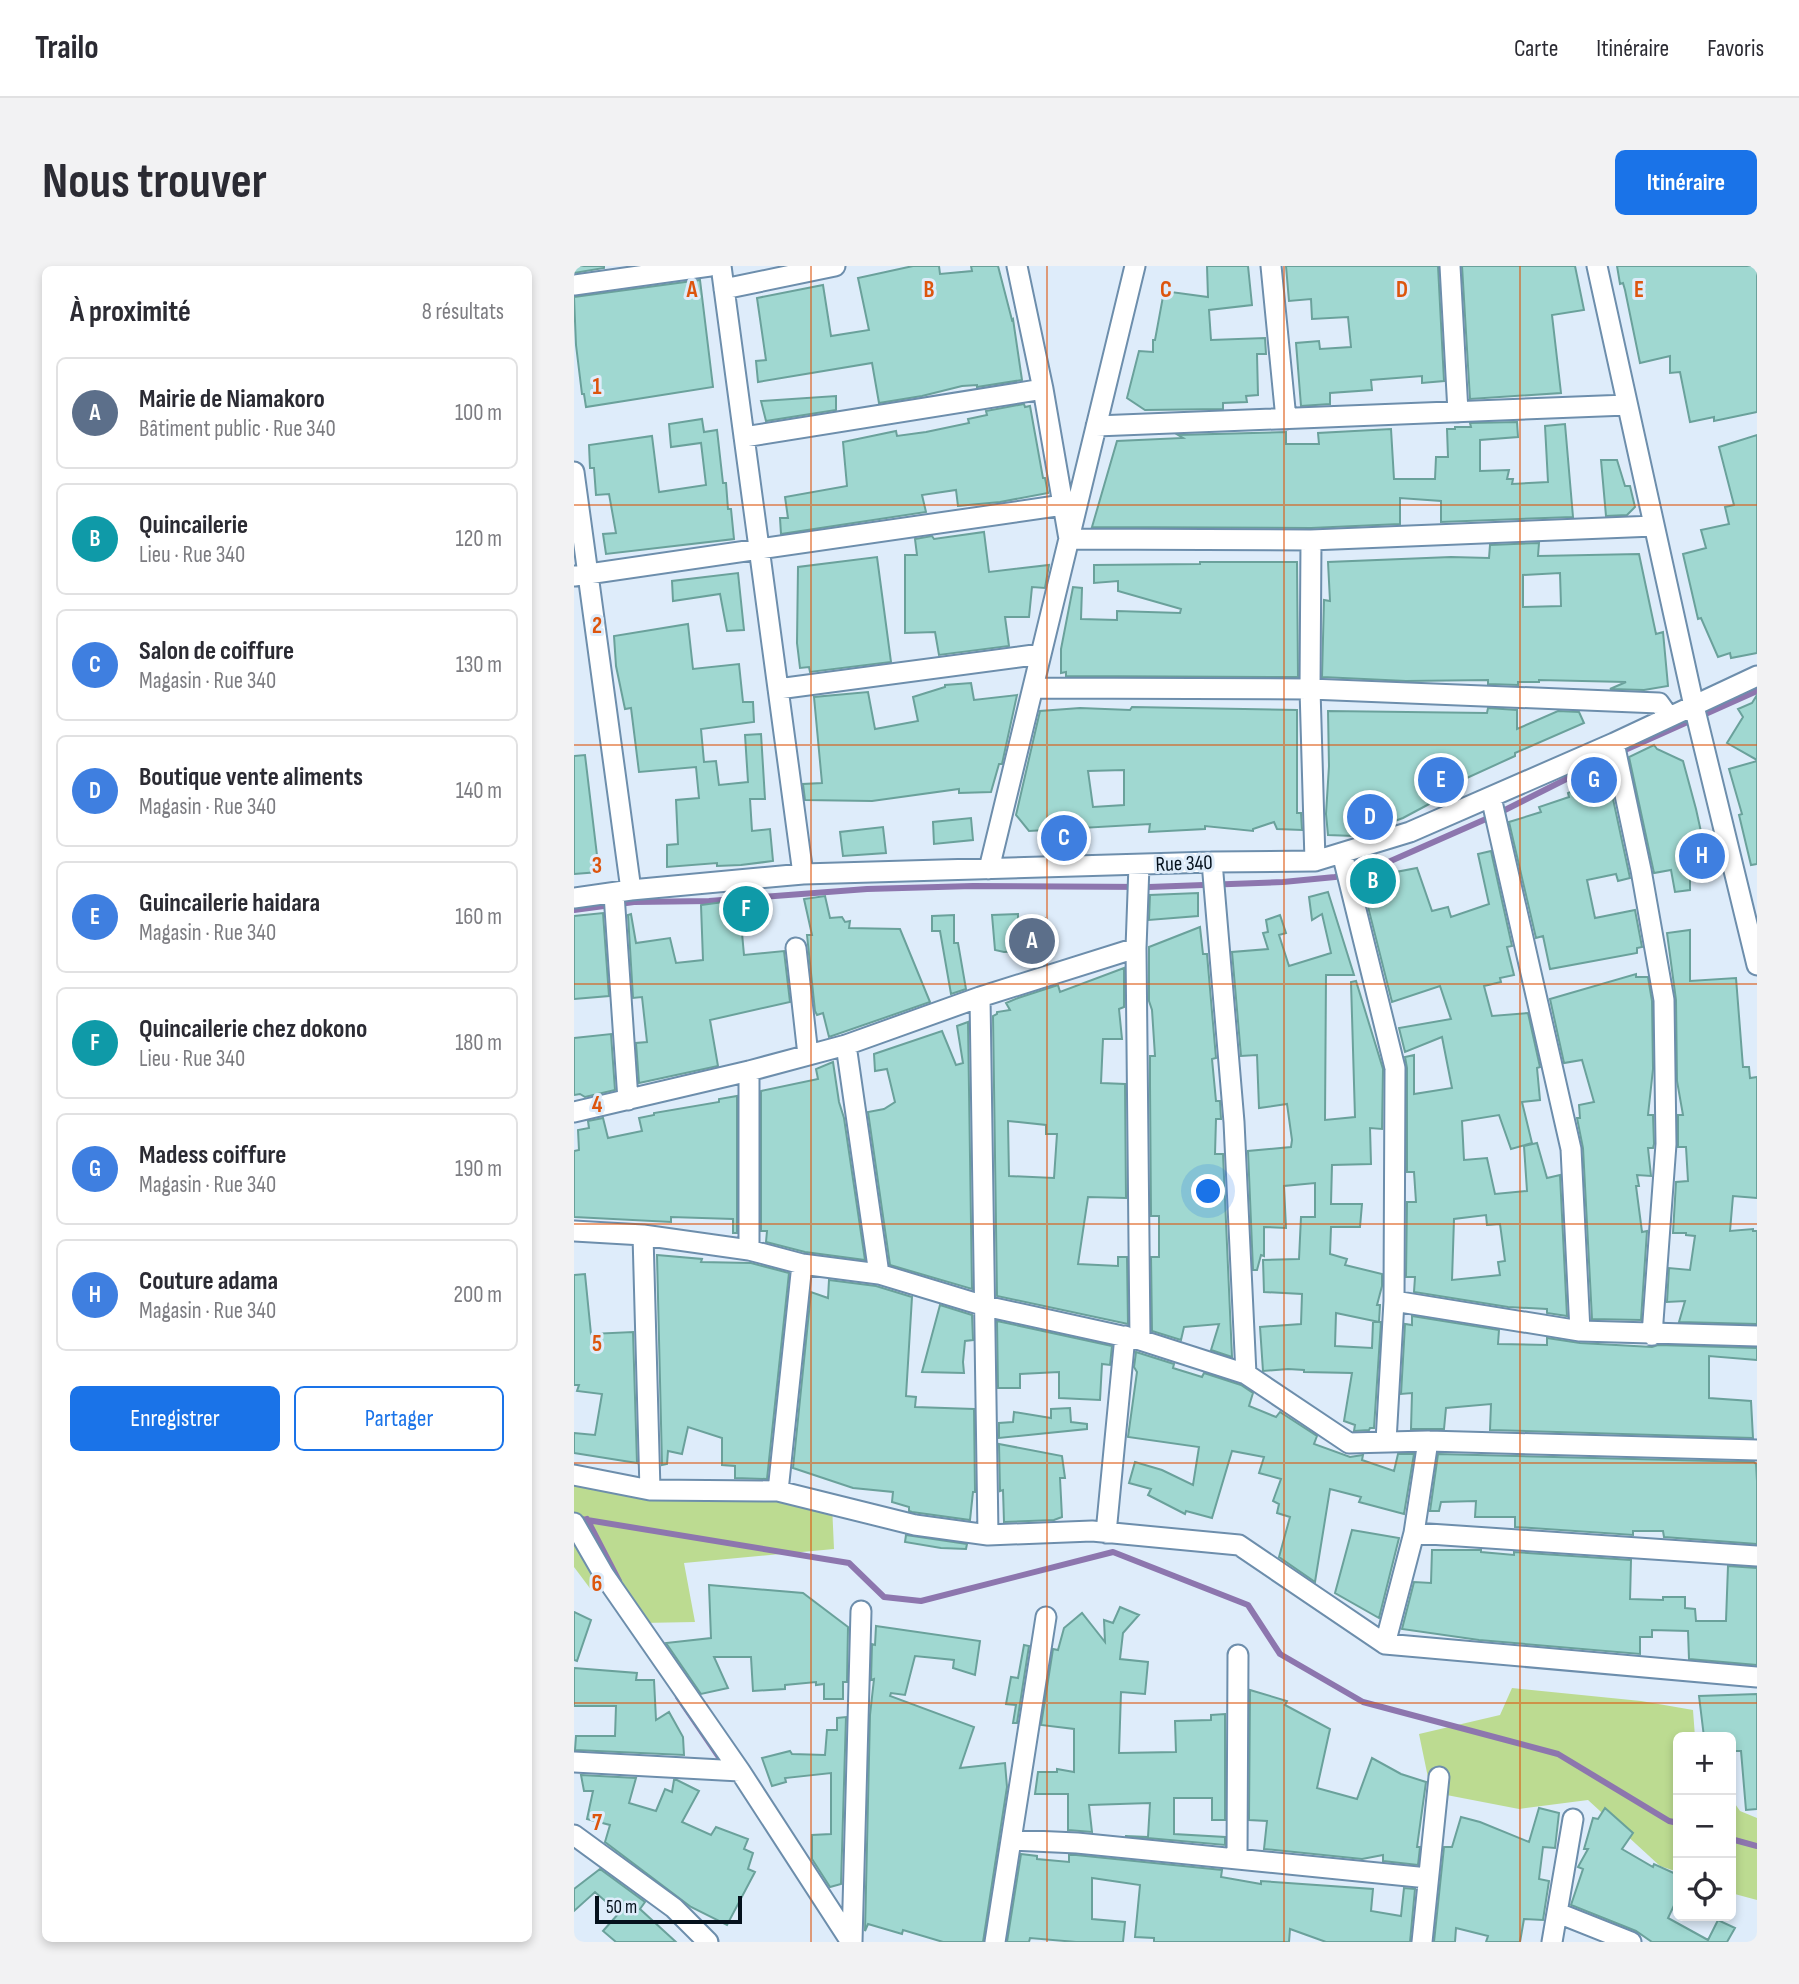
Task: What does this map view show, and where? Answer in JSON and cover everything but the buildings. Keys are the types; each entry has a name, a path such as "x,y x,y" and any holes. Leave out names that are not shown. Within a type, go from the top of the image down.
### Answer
{"street":[{"path":"574,285 710,266"},
{"path":"721,266 803,874"},
{"path":"724,289 835,266"},
{"path":"1017,266 1043,389 1069,539"},
{"path":"989,869 1135,266"},
{"path":"1271,266 1286,419"},
{"path":"1450,266 1458,412"},
{"path":"1597,266 1693,706 1757,965"},
{"path":"744,437 1043,389"},
{"path":"1096,426 1628,405"},
{"path":"574,472 581,575 622,892 628,1100"},
{"path":"581,575 1063,505"},
{"path":"1069,539 1311,540 1654,526"},
{"path":"1311,540 1310,690 1315,861"},
{"path":"778,690 1041,654"},
{"name":"Rue 340","path":"574,898 803,874 1315,861 1410,832 1614,743 1757,676"},
{"path":"1033,688 1310,690 1659,703 1668,717"},
{"path":"1614,743 1641,870 1664,1000 1666,1144 1652,1335"},
{"path":"1491,797 1571,1149 1580,1331"},
{"path":"1342,853 1395,1068 1394,1301 1386,1441"},
{"path":"1212,862 1234,1122 1246,1374"},
{"path":"1107,1533 1133,1338 1139,865"},
{"path":"796,948 808,1055"},
{"path":"574,1112 846,1045 980,997 1136,948"},
{"path":"980,997 988,1535"},
{"path":"846,1045 879,1274"},
{"path":"749,1071 749,1250"},
{"path":"574,1231 643,1235 749,1250 802,1264 879,1274 985,1306 1133,1338 1246,1374 1349,1443 1428,1441 1757,1450"},
{"path":"643,1235 650,1490"},
{"path":"778,1491 802,1264"},
{"path":"1394,1301 1580,1331 1757,1336"},
{"path":"1385,1644 1414,1533 1428,1441"},
{"path":"574,1475 650,1490 778,1491 915,1525 988,1535 1107,1533 1239,1545 1385,1644 1757,1677"},
{"path":"574,1523 604,1575 740,1771 852,1942"},
{"path":"1414,1533 1757,1556"},
{"path":"852,1942 861,1611"},
{"path":"995,1942 1046,1617"},
{"path":"1237,1859 1238,1655"},
{"path":"574,1762 740,1771"},
{"path":"1422,1942 1439,1777"},
{"path":"1552,1942 1573,1819"},
{"path":"574,1835 674,1908 708,1942"},
{"path":"1012,1840 1077,1843 1428,1878"},
{"path":"1558,1913 1631,1942"}],"green space":[{"path":"574,1486 832,1504 834,1549 684,1563 695,1622 641,1623 621,1589 592,1591 574,1567"},
{"path":"1512,1688 1641,1701 1693,1710 1695,1732 1673,1732 1673,1870 1660,1866 1588,1800 1519,1809 1431,1792 1419,1734 1500,1715"},
{"path":"1736,1805 1740,1811 1757,1818 1757,1900 1736,1894"}],"waterway":[{"path":"574,910 634,902 709,901 867,889 973,886 1149,887 1283,882 1335,877 1377,867 1495,815 1616,754 1757,691"},
{"path":"575,1518 849,1563 884,1597 921,1601 1113,1552 1248,1605 1280,1654 1363,1702 1558,1754 1673,1822"},
{"path":"587,1519 619,1581"},
{"path":"678,1697 725,1766"},
{"path":"1736,1840 1757,1846"}],"place":[{"name":"Guincailerie haidara","path":"1441,780"},
{"name":"Madess coiffure","path":"1594,780"},
{"name":"Boutique vente aliments","path":"1370,817"},
{"name":"Salon de coiffure","path":"1064,838"},
{"name":"Couture adama","path":"1702,856"},
{"name":"Quincailerie","path":"1373,881"},
{"name":"Quincailerie chez dokono","path":"746,909"},
{"name":"Mairie de Niamakoro","path":"1032,941"}]}
